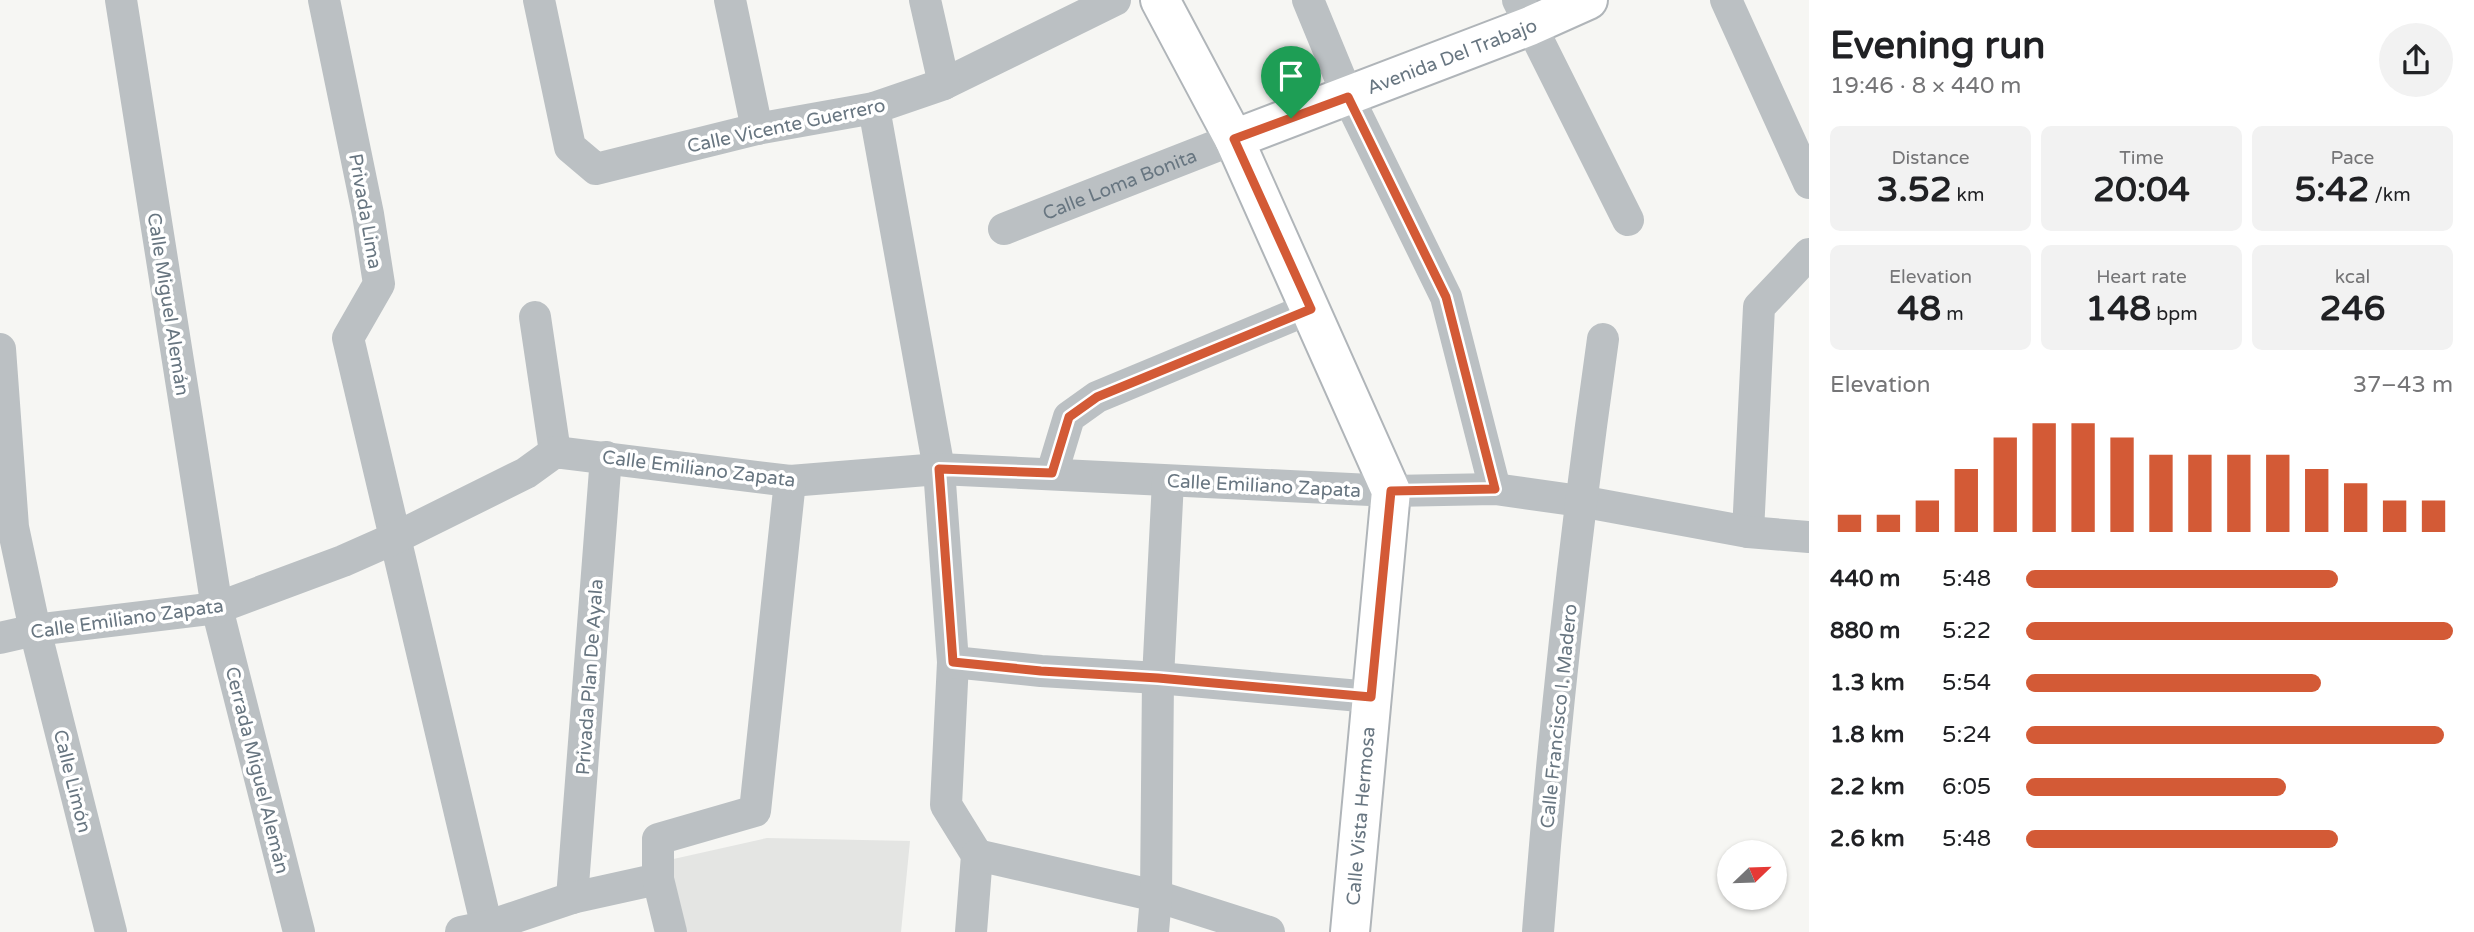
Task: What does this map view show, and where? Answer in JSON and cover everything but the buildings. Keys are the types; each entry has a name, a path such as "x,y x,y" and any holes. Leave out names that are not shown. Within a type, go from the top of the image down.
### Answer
{"street":[{"name":"Calle Miguel Alemán","path":"121,0 217,608"},
{"name":"Privada Lima","path":"324,0 368,214 379,284 348,338 395,538 478,930"},
{"name":"Calle Vicente Guerrero","path":"539,0 570,147 596,169 757,129 874,108 944,84 1115,0"},
{"path":"730,0 757,129"},
{"path":"925,0 944,84"},
{"path":"1160,0 1234,139 1391,491"},
{"path":"1308,0 1348,97 1446,297 1495,489"},
{"name":"Avenida Del Trabajo","path":"1234,139 1348,97 1524,13 1588,0"},
{"path":"1726,0 1809,183"},
{"path":"1524,13 1628,220"},
{"path":"874,108 939,469 953,662 946,805 977,855 971,932"},
{"name":"Calle Loma Bonita","path":"1004,229 1234,139"},
{"path":"1748,532 1759,307 1809,254"},
{"path":"1052,473 1069,417 1097,397 1311,309"},
{"path":"535,317 555,452"},
{"name":"Calle Francisco I. Madero","path":"1538,932 1549,786 1580,501 1603,339"},
{"name":"Calle Limón","path":"0,349 13,527 35,630 111,932"},
{"name":"Calle Emiliano Zapata","path":"0,638 35,630 217,608 343,561 395,538 526,473 555,452 790,481 939,469 1391,491 1495,489 1580,501 1748,532 1809,537"},
{"name":"Privada Plan De Ayala","path":"572,898 606,457"},
{"path":"671,932 657,879 658,839 755,811 790,481"},
{"path":"1153,932 1156,896 1158,678 1168,481"},
{"name":"Calle Vista Hermosa","path":"1350,932 1391,491"},
{"name":"Cerrada Miguel Alemán","path":"217,608 299,932"},
{"path":"953,662 1371,697"},
{"path":"977,855 1156,896 1269,932"},
{"path":"478,930 572,898 657,879"}],"shaded area":[{"path":"767,838 910,841 901,932 687,932 669,860"}],"route":[{"path":"1348,97 1446,297 1495,489 1391,491 1371,697 953,662 939,469 1052,473 1069,417 1097,397 1311,309 1234,139 1291,118 1348,97"}]}
